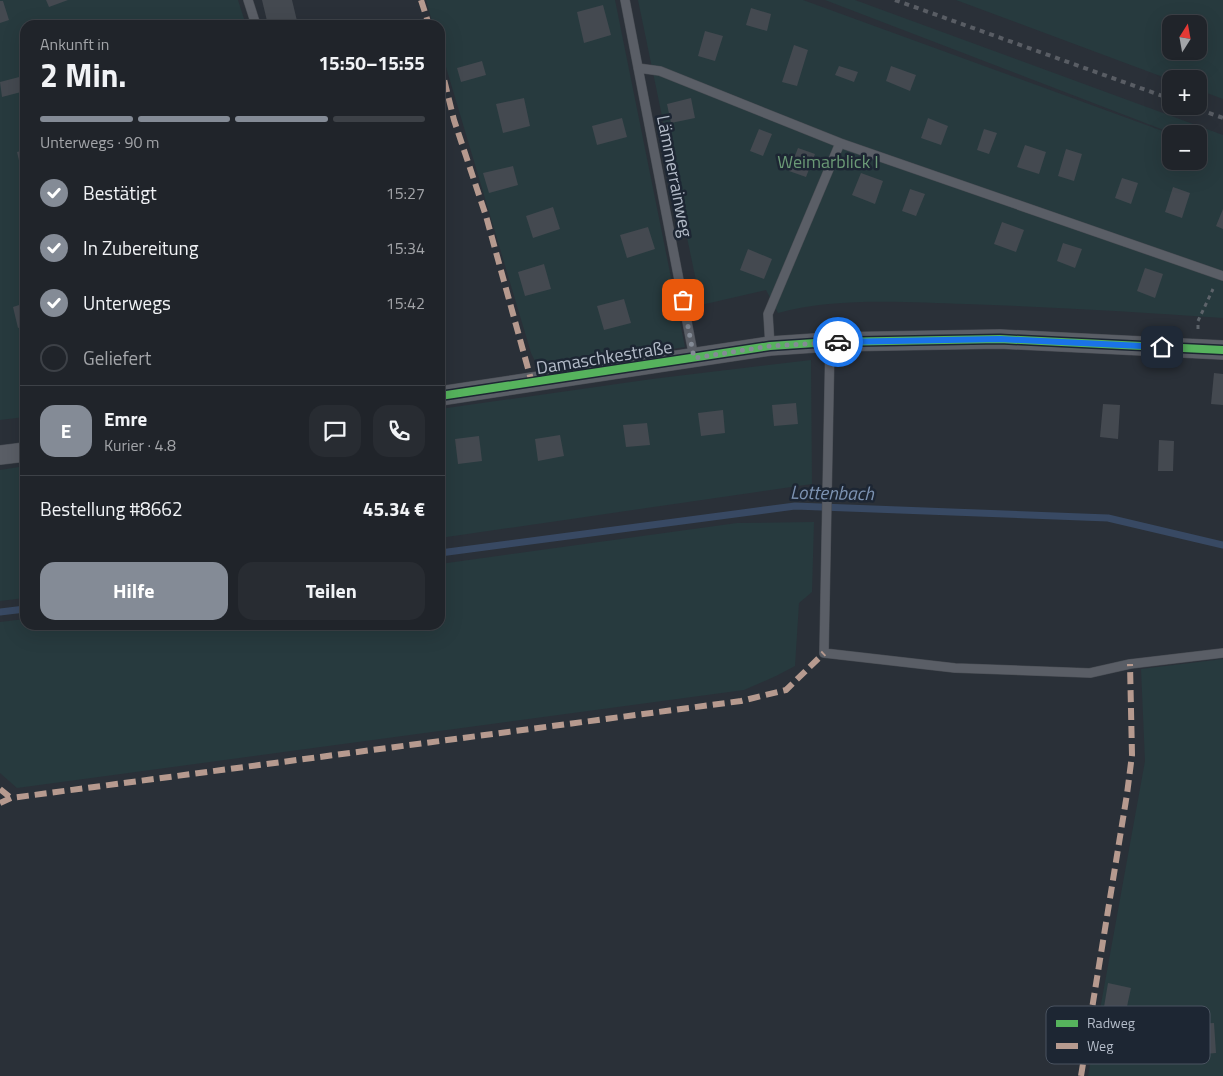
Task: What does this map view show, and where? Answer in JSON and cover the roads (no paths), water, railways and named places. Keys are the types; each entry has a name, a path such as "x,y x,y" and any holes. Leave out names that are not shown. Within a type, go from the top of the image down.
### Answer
{"street":[{"name":"Damaschkestraße","path":"445,395 770,346 830,342 1000,339 1223,350"},
{"path":"0,455 20,453"}],"lane":[{"path":"248,0 254,20"},
{"name":"Lämmerrainweg","path":"625,0 694,358"},
{"path":"638,68 660,71 840,143 1221,276"},
{"path":"770,346 768,314 840,143"},
{"path":"830,342 824,652 955,668 1090,673 1130,664 1223,653"}],"waterway":[{"name":"Lottenbach","path":"445,552 795,506 1108,518 1223,545"},
{"name":"Lottenbach","path":"0,612 20,610"}],"railway":[{"path":"895,0 1162,96"},
{"path":"1207,112 1223,118"}],"park label":[{"name":"Weimarblick I","path":"828,161"}]}
